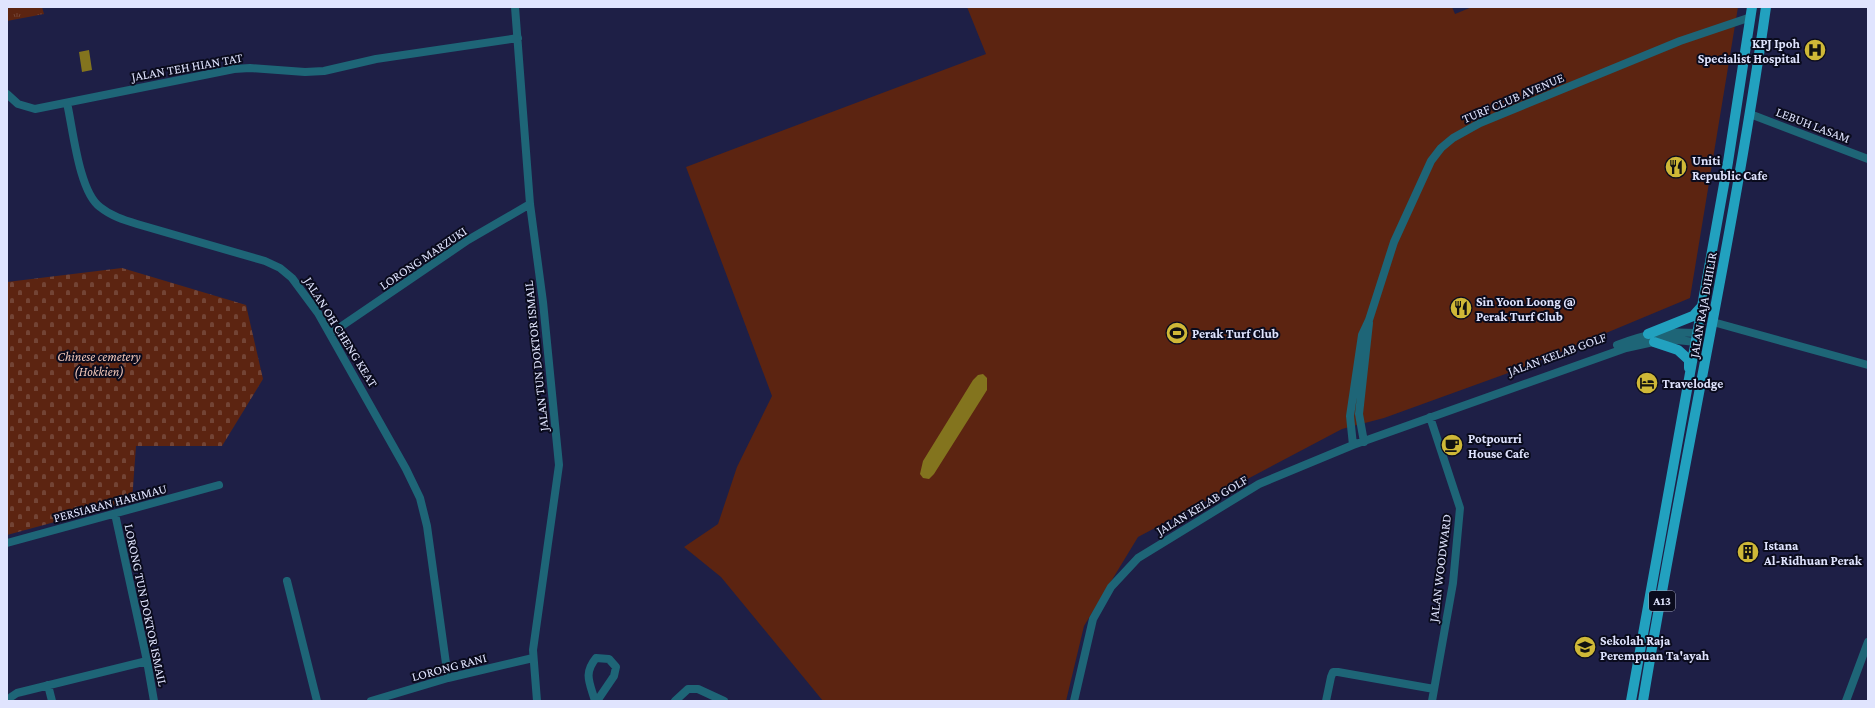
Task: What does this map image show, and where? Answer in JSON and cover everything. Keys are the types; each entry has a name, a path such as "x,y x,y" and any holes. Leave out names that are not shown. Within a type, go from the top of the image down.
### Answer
{"main road":[{"name":"JALAN RAJA DIHILIR","path":"1646,700 1723,272 1750,114 1766,7"},
{"name":"JALAN RAJA DIHILIR","path":"1631,701 1689,376 1698,337 1702,305 1728,162 1752,12"},
{"path":"1701,389 1698,380 1704,348 1698,337 1704,335 1713,288 1723,272"},
{"path":"1651,338 1693,316 1702,305"},
{"path":"1651,338 1678,350 1689,360 1689,376"}],"street":[{"name":"JALAN TUN DOKTOR ISMAIL","path":"515,7 530,204 543,302 559,465 533,658 537,701"},
{"name":"TURF CLUB AVENUE","path":"1354,445 1350,416 1362,335 1369,320 1394,242 1431,161 1441,148 1453,138 1480,123 1752,12"},
{"name":"JALAN TEH HIAN TAT","path":"7,94 18,104 35,109 234,69 250,68 305,72 324,70 376,59 518,38"},
{"name":"JALAN OH CHENG KEAT","path":"67,103 83,178 90,195 99,207 116,217 137,224 265,261 280,268 300,287 330,334 406,469 420,498 427,526 448,678"},
{"name":"LEBUH LASAM","path":"1750,114 1868,160"},
{"name":"LORONG MARZUKI","path":"330,334 468,240 530,204"},
{"name":"TURF CLUB AVENUE","path":"1364,442 1359,414 1369,335 1369,320"},
{"path":"1713,322 1868,365"},
{"path":"1651,338 1668,340 1698,337"},
{"name":"JALAN KELAB GOLF","path":"1430,417 1435,417 1651,338"},
{"name":"JALAN KELAB GOLF","path":"1074,701 1093,619 1111,587 1138,558 1259,484 1354,445 1430,417 1441,410 1651,338"},
{"name":"JALAN WOODWARD","path":"1430,417 1460,508 1453,583 1432,701"},
{"name":"PERSIARAN HARIMAU","path":"7,542 218,485"},
{"name":"LORONG TUN DOKTOR ISMAIL","path":"115,514 147,661 154,701"},
{"path":"287,581 317,701"},
{"path":"1846,701 1868,642"},
{"name":"LORONG RANI","path":"375,700 448,678 533,658"},
{"path":"596,658 609,659 616,667 614,676 596,701 587,676 590,665 596,658"},
{"path":"11,701 11,697 17,693 147,661"},
{"path":"1326,701 1333,672 1434,689"},
{"path":"48,685 52,701"},
{"path":"675,701 688,689 698,690 724,701"}],"green space":[{"path":"7,7 42,7 44,14 7,21"},
{"name":"Perak Turf Club","path":"967,7 1452,7 1455,14 1472,7 1738,7 1690,298 1522,368 1384,418 1342,429 1138,537 1084,626 1066,701 823,701 721,577 684,547 718,524 737,467 772,396 686,167 986,54"},
{"name":"Chinese cemetery (Hokkien)","path":"122,268 246,305 263,379 222,446 136,446 132,501 7,535 7,282"}],"shaded area":[{"path":"89,50 92,70 82,72 79,52"},
{"path":"983,374 987,378 987,390 934,474 929,479 923,478 920,474 923,461 973,380 978,375"}],"place":[{"name":"KPJ Ipoh Specialist Hospital","path":"1815,50"},
{"name":"Uniti Republic Cafe","path":"1676,167"},
{"name":"Sin Yoon Loong @ Perak Turf Club","path":"1461,308"},
{"name":"Perak Turf Club","path":"1177,333"},
{"name":"Travelodge","path":"1647,383"},
{"name":"Potpourri House Cafe","path":"1452,445"},
{"name":"Istana Al-Ridhuan Perak","path":"1748,552"},
{"name":"Sekolah Raja Perempuan Ta'ayah","path":"1585,647"}]}
